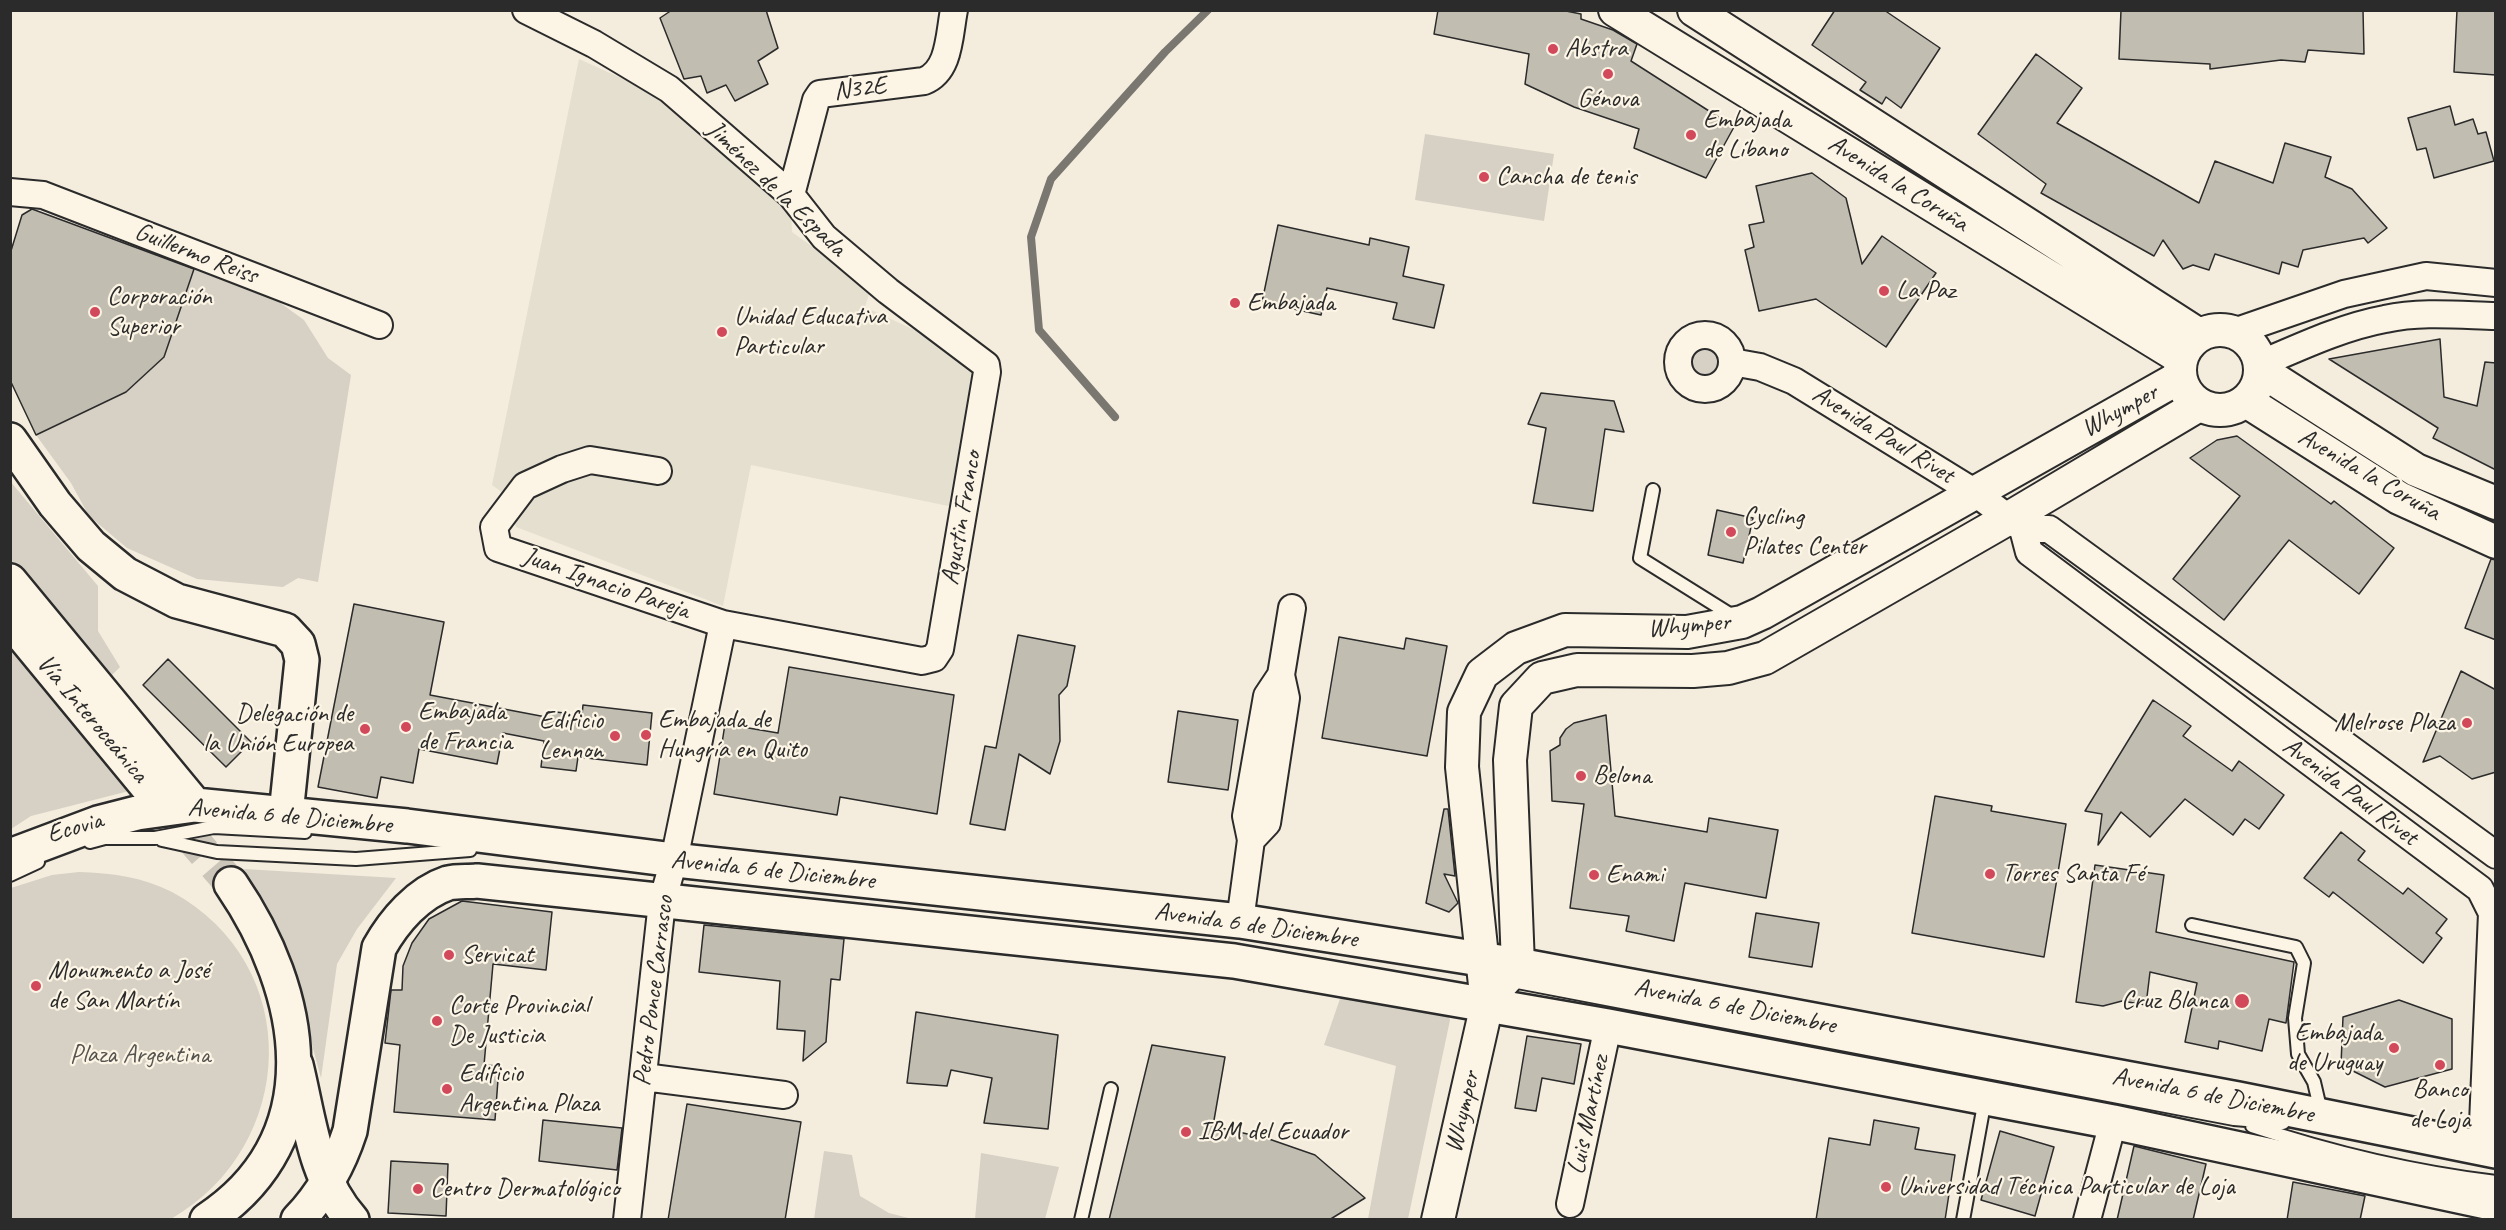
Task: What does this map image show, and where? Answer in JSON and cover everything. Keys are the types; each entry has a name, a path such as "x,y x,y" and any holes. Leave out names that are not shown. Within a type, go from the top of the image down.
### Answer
{"main road":[{"path":"10,440 91,546 125,574 177,601 285,630 298,644 302,660 286,814"},
{"path":"10,581 195,805"},
{"name":"Vía Interoceánica","path":"10,620 152,790"},
{"name":"Avenida 6 de Diciembre","path":"10,856 137,813 195,805 407,826 669,878 1234,961 1492,976 1608,1026 2113,1122 2496,1203"},
{"name":"Avenida 6 de Diciembre","path":"298,1220 316,1201 341,1159 350,1131 379,948 389,930 405,911 449,883 477,881 669,878 1240,921 1492,976 2322,1116 2482,1152"},
{"path":"231,884 262,933 279,976 292,1030 296,1065 326,1184 352,1220"},
{"path":"207,1220 244,1189 265,1164 280,1137 290,1107 296,1065"}],"street":[{"name":"Jiménez de la Espada","path":"526,10 594,44 669,89 791,195 824,237 888,291 986,365"},
{"name":"N32E","path":"791,195 816,100 820,94 924,81 935,76 942,68 954,10"},
{"name":"Avenida la Coruña","path":"1615,10 2187,357"},
{"name":"Avenida la Coruña","path":"1694,10 2187,357"},
{"name":"Guillermo Reiss","path":"10,192 43,195 379,325"},
{"path":"2234,332 2246,339 2255,350 2260,367 2259,382 2246,401 2223,410 2199,405 2184,388 2187,357 2210,330 2234,332 2344,294 2426,276 2496,283"},
{"path":"2260,367 2343,331 2386,318 2426,315 2496,316"},
{"name":"Whymper","path":"1492,976 1462,767 1464,712 1482,674 1516,648 1565,630 1687,632 1742,622 1762,613 1974,492 2187,357"},
{"name":"Avenida Paul Rivet","path":"1732,362 1760,367 1794,381 1974,492 2016,524 2030,552 2488,883 2494,941 2482,1152"},
{"name":"Agustin Franco","path":"922,661 934,658 940,649 987,372 986,365"},
{"name":"Avenida la Coruña","path":"2260,367 2416,470 2496,503"},
{"name":"Avenida la Coruña","path":"2246,401 2399,498 2496,542"},
{"name":"Whymper","path":"1438,1220 1492,976 1516,706 1542,678 1577,670 1728,668 1765,658 2016,524 2199,405"},
{"name":"Juan Ignacio Pareja","path":"658,471 590,460 525,486 494,527 498,548 723,624 922,661"},
{"name":"Avenida Paul Rivet","path":"2016,524 2049,529 2496,855"},
{"path":"1240,921 1251,840 1246,816 1267,696 1281,675 1292,608"},
{"name":"Pedro Ponce Carrasco","path":"627,1220 669,878 723,624"},
{"name":"Luis Martínez","path":"1570,1204 1608,1026"},
{"path":"644,1077 784,1095"},
{"path":"2087,1220 2113,1122"}],"lane":[{"path":"1653,490 1640,558 1742,622"},
{"path":"155,838 214,827 316,832"},
{"path":"348,833 381,837"},
{"name":"Ecovia","path":"77,846 105,838 155,838"},
{"path":"155,838 217,852 298,857 356,859 476,850 414,842"},
{"name":"Ecovia","path":"10,875 50,856"},
{"path":"2192,925 2295,947 2302,955 2304,963 2295,1017 2298,1054 2314,1082 2322,1116"},
{"path":"1492,976 2234,1119 2320,1127 2482,1152"},
{"path":"1081,1220 1111,1089"},
{"path":"1963,1220 1986,1098"},
{"path":"2234,1119 2306,1144 2452,1177 2496,1182"}],"shaded area":[{"name":"Unidad Educativa Particular","path":"579,59 643,88 722,143 791,210 792,232 868,287 869,294 865,307 975,358 979,363 953,507 751,465 723,606 516,527 513,517 517,503 492,485"}],"green space":[{"name":"Cancha de tenis","path":"1425,134 1554,154 1544,221 1415,200"},
{"path":"195,266 279,302 304,320 328,358 351,375 318,582 298,578 283,587 197,579 127,548 89,516 71,483 36,435 126,392 164,357"},
{"path":"1704,348 1714,352 1718,362 1714,372 1704,376 1694,372 1690,362 1694,352"},
{"path":"10,481 98,586 98,631 120,667 110,677 89,662 11,565"},
{"path":"11,641 129,791 31,816 11,829"},
{"path":"244,869 396,878 357,929 337,964 321,1078 286,948"},
{"name":"Plaza Argentina","path":"79,872 127,877 172,892 215,924 246,963 264,1008 269,1055 262,1102 243,1147 213,1187 171,1219 11,1219 11,888 52,875"},
{"path":"1342,993 1445,1005 1450,1020 1408,1219 1368,1219 1396,1066 1324,1045"},
{"path":"824,1151 852,1155 860,1196 889,1213 912,1219 814,1219"},
{"path":"981,1153 1059,1167 1045,1219 975,1219"}],"building":[{"path":"672,10 766,10 778,48 758,61 768,84 735,101 726,85 707,93 701,76 684,79 660,18"},
{"path":"1438,10 1561,10 1581,14 1581,19 1613,30 1637,44 1631,61 1734,127 1706,178 1634,148 1639,129 1574,107 1525,84 1529,54 1434,34"},
{"path":"1835,10 1884,10 1940,48 1901,108 1886,97 1882,104 1860,90 1866,82 1812,45"},
{"path":"2121,10 2363,10 2364,54 2308,50 2305,62 2281,60 2210,69 2210,64 2119,59"},
{"path":"2457,10 2496,10 2496,75 2454,72"},
{"path":"2036,54 2082,88 2057,123 2199,203 2215,161 2273,183 2285,143 2331,157 2325,177 2352,189 2387,228 2368,243 2364,238 2303,250 2298,267 2282,262 2279,274 2215,254 2209,270 2193,265 2183,269 2163,240 2154,256 2041,193 2046,184 1978,134"},
{"path":"2450,106 2455,125 2473,119 2478,134 2486,132 2494,161 2434,178 2426,148 2417,150 2408,118"},
{"path":"1812,173 1846,198 1862,264 1882,236 1936,273 1886,347 1816,299 1759,311 1745,250 1754,247 1749,225 1764,222 1756,186"},
{"name":"Corporación Superior","path":"32,209 194,269 164,357 126,392 36,435 10,380 10,254 22,215"},
{"path":"1278,225 1369,245 1370,238 1409,247 1403,276 1444,285 1434,328 1393,319 1397,303 1327,288 1321,315 1262,302"},
{"path":"2440,339 2444,397 2477,406 2485,362 2496,363 2496,470 2433,438 2438,428 2329,359"},
{"path":"1541,393 1614,401 1624,432 1605,429 1593,511 1533,503 1546,428 1528,424"},
{"path":"2237,436 2331,504 2334,501 2394,548 2359,594 2289,540 2224,620 2173,579 2240,496 2190,458 2217,440"},
{"name":"Cycling Pilates Center","path":"1717,510 1753,518 1743,563 1708,555"},
{"path":"2491,559 2496,560 2496,640 2465,628"},
{"path":"354,604 444,622 430,695 546,717 547,711 582,715 583,705 652,713 647,765 578,757 576,771 541,767 544,741 503,733 497,764 419,749 413,783 381,777 377,798 318,787"},
{"path":"1018,635 1075,646 1067,686 1059,695 1060,741 1050,774 1019,754 1005,830 970,824 985,746 996,748"},
{"path":"1339,637 1404,649 1406,638 1447,646 1427,756 1322,738"},
{"path":"168,659 251,742 226,767 143,685"},
{"path":"789,667 954,695 937,814 840,797 837,815 714,794 725,724 778,733"},
{"name":"Melrose Plaza","path":"2461,671 2496,690 2496,772 2472,779 2440,756 2423,762"},
{"path":"2153,700 2191,726 2183,736 2232,771 2239,761 2284,795 2259,829 2245,819 2233,835 2185,799 2150,837 2121,812 2098,845 2102,814 2085,811"},
{"path":"1178,711 1238,720 1228,790 1168,782"},
{"path":"1606,715 1615,816 1707,832 1709,818 1778,830 1766,898 1685,883 1674,941 1626,931 1629,916 1570,908 1584,804 1552,801 1550,751 1560,745 1560,738 1574,723"},
{"name":"Torres Santa Fé","path":"1935,796 1992,806 1991,811 2066,824 2044,957 1912,933"},
{"path":"1444,809 1448,809 1455,876 1444,874 1458,903 1449,912 1426,903"},
{"path":"2341,832 2365,851 2358,860 2403,894 2408,888 2447,919 2436,933 2442,938 2423,963 2333,892 2329,897 2304,878"},
{"path":"2095,865 2164,875 2156,932 2294,962 2286,1023 2269,1019 2262,1051 2219,1041 2218,1049 2185,1042 2197,983 2150,972 2146,1005 2122,1001 2103,1006 2076,1002"},
{"path":"462,901 552,912 546,970 493,964 484,1065 499,1066 495,1120 394,1112 400,1045 385,1043 391,990 402,990 403,966 412,943 429,919"},
{"path":"1756,913 1819,923 1812,967 1749,957"},
{"path":"704,925 844,939 840,980 831,979 826,1042 803,1061 805,1031 777,1029 780,981 699,972"},
{"path":"2399,1000 2452,1019 2452,1069 2385,1087 2341,1065 2343,1017"},
{"path":"916,1012 1058,1035 1048,1129 984,1123 992,1078 951,1070 947,1086 907,1083"},
{"path":"1527,1036 1581,1044 1574,1084 1542,1078 1536,1111 1515,1108"},
{"name":"IBM del Ecuador","path":"1152,1045 1225,1057 1213,1126 1269,1139 1315,1155 1365,1198 1329,1220 1109,1220"},
{"path":"687,1104 801,1122 785,1220 668,1220"},
{"path":"543,1120 622,1128 617,1170 539,1161"},
{"name":"Universidad Técnica Particular de Loja","path":"1874,1120 1919,1128 1915,1149 1955,1155 1945,1220 1816,1220 1829,1138 1870,1145"},
{"path":"2000,1131 2054,1147 2035,1216 1981,1200"},
{"path":"2134,1146 2206,1164 2193,1220 2117,1220"},
{"name":"Centro Dermatológico","path":"391,1161 448,1164 446,1216 388,1213"},
{"path":"2293,1182 2365,1196 2360,1220 2287,1220"}],"waterway":[{"path":"1115,417 1039,330 1031,237 1051,179 1165,52 1208,10"}],"tunnel":[{"path":"151,791 231,884"}],"place":[{"name":"Abstra","path":"1553,49"},
{"name":"Génova","path":"1608,74"},
{"name":"Embajada de Líbano","path":"1691,135"},
{"name":"Cancha de tenis","path":"1484,177"},
{"name":"La Paz","path":"1884,291"},
{"name":"Embajada","path":"1235,303"},
{"name":"Corporación Superior","path":"95,312"},
{"name":"Unidad Educativa Particular","path":"722,332"},
{"name":"Cycling Pilates Center","path":"1731,532"},
{"name":"Melrose Plaza","path":"2467,723"},
{"name":"Embajada de Francia","path":"406,727"},
{"name":"Delegación de la Unión Europea","path":"365,729"},
{"name":"Embajada de Hungría en Quito","path":"646,735"},
{"name":"Edificio Lennon","path":"615,736"},
{"name":"Belona","path":"1581,776"},
{"name":"Torres Santa Fé","path":"1990,874"},
{"name":"Enami","path":"1594,875"},
{"name":"Servicat","path":"449,955"},
{"name":"Monumento a José de San Martín","path":"36,986"},
{"name":"Cruz Blanca","path":"2242,1001"},
{"name":"Corte Provincial De Justicia","path":"437,1021"},
{"name":"Embajada de Uruguay","path":"2394,1048"},
{"name":"Banco de Loja","path":"2440,1065"},
{"name":"Edificio Argentina Plaza","path":"447,1089"},
{"name":"IBM del Ecuador","path":"1186,1132"},
{"name":"Universidad Técnica Particular de Loja","path":"1886,1187"},
{"name":"Centro Dermatológico","path":"418,1189"}]}
